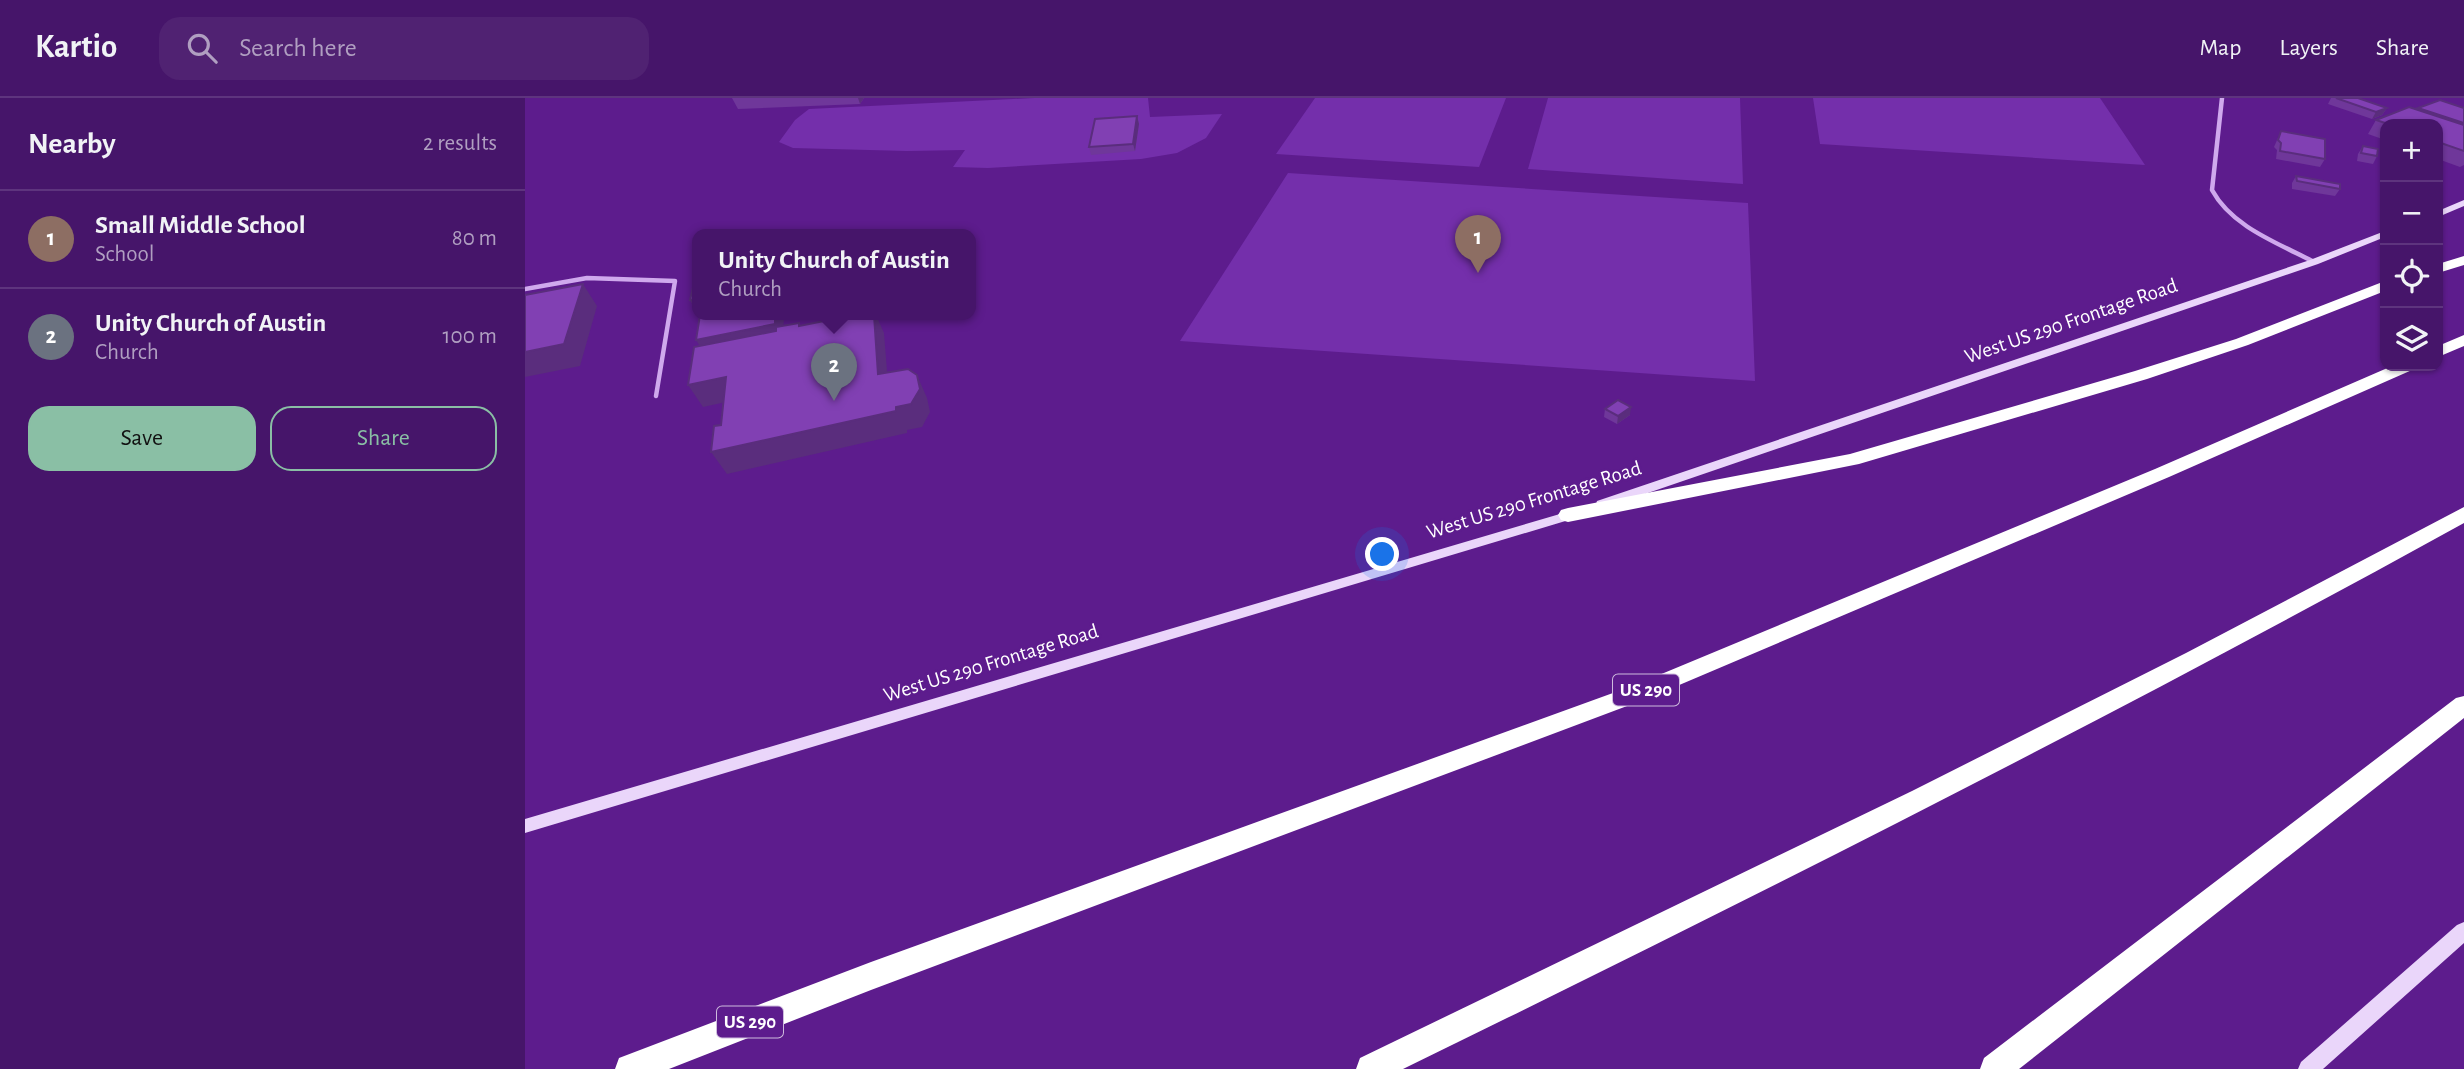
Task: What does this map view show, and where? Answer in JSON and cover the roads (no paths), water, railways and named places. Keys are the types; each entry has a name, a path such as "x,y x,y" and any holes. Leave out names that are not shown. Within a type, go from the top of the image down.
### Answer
{"highway":[{"path":"2443,267 2464,260"},
{"path":"1568,515 1852,460 2141,375 2242,342 2380,288"},
{"path":"2443,350 2464,340"},
{"name":"US 290","path":"629,1069 884,971 1643,691 2394,371"},
{"path":"1371,1069 1782,869 2344,580 2464,514"},
{"path":"1995,1069 2464,705"}],"main road":[{"path":"2443,212 2464,203"},
{"name":"West US 290 Frontage Road","path":"525,826 1568,515 2314,262 2380,236"},
{"path":"2308,1069 2464,931"}],"street":[{"path":"2222,98 2212,190 2216,202 2229,214 2314,262"}],"lane":[{"path":"525,289 587,278 675,281 656,396"}],"place":[{"name":"Small Middle School","path":"1478,273"},
{"name":"Unity Church of Austin","path":"834,401"}]}
